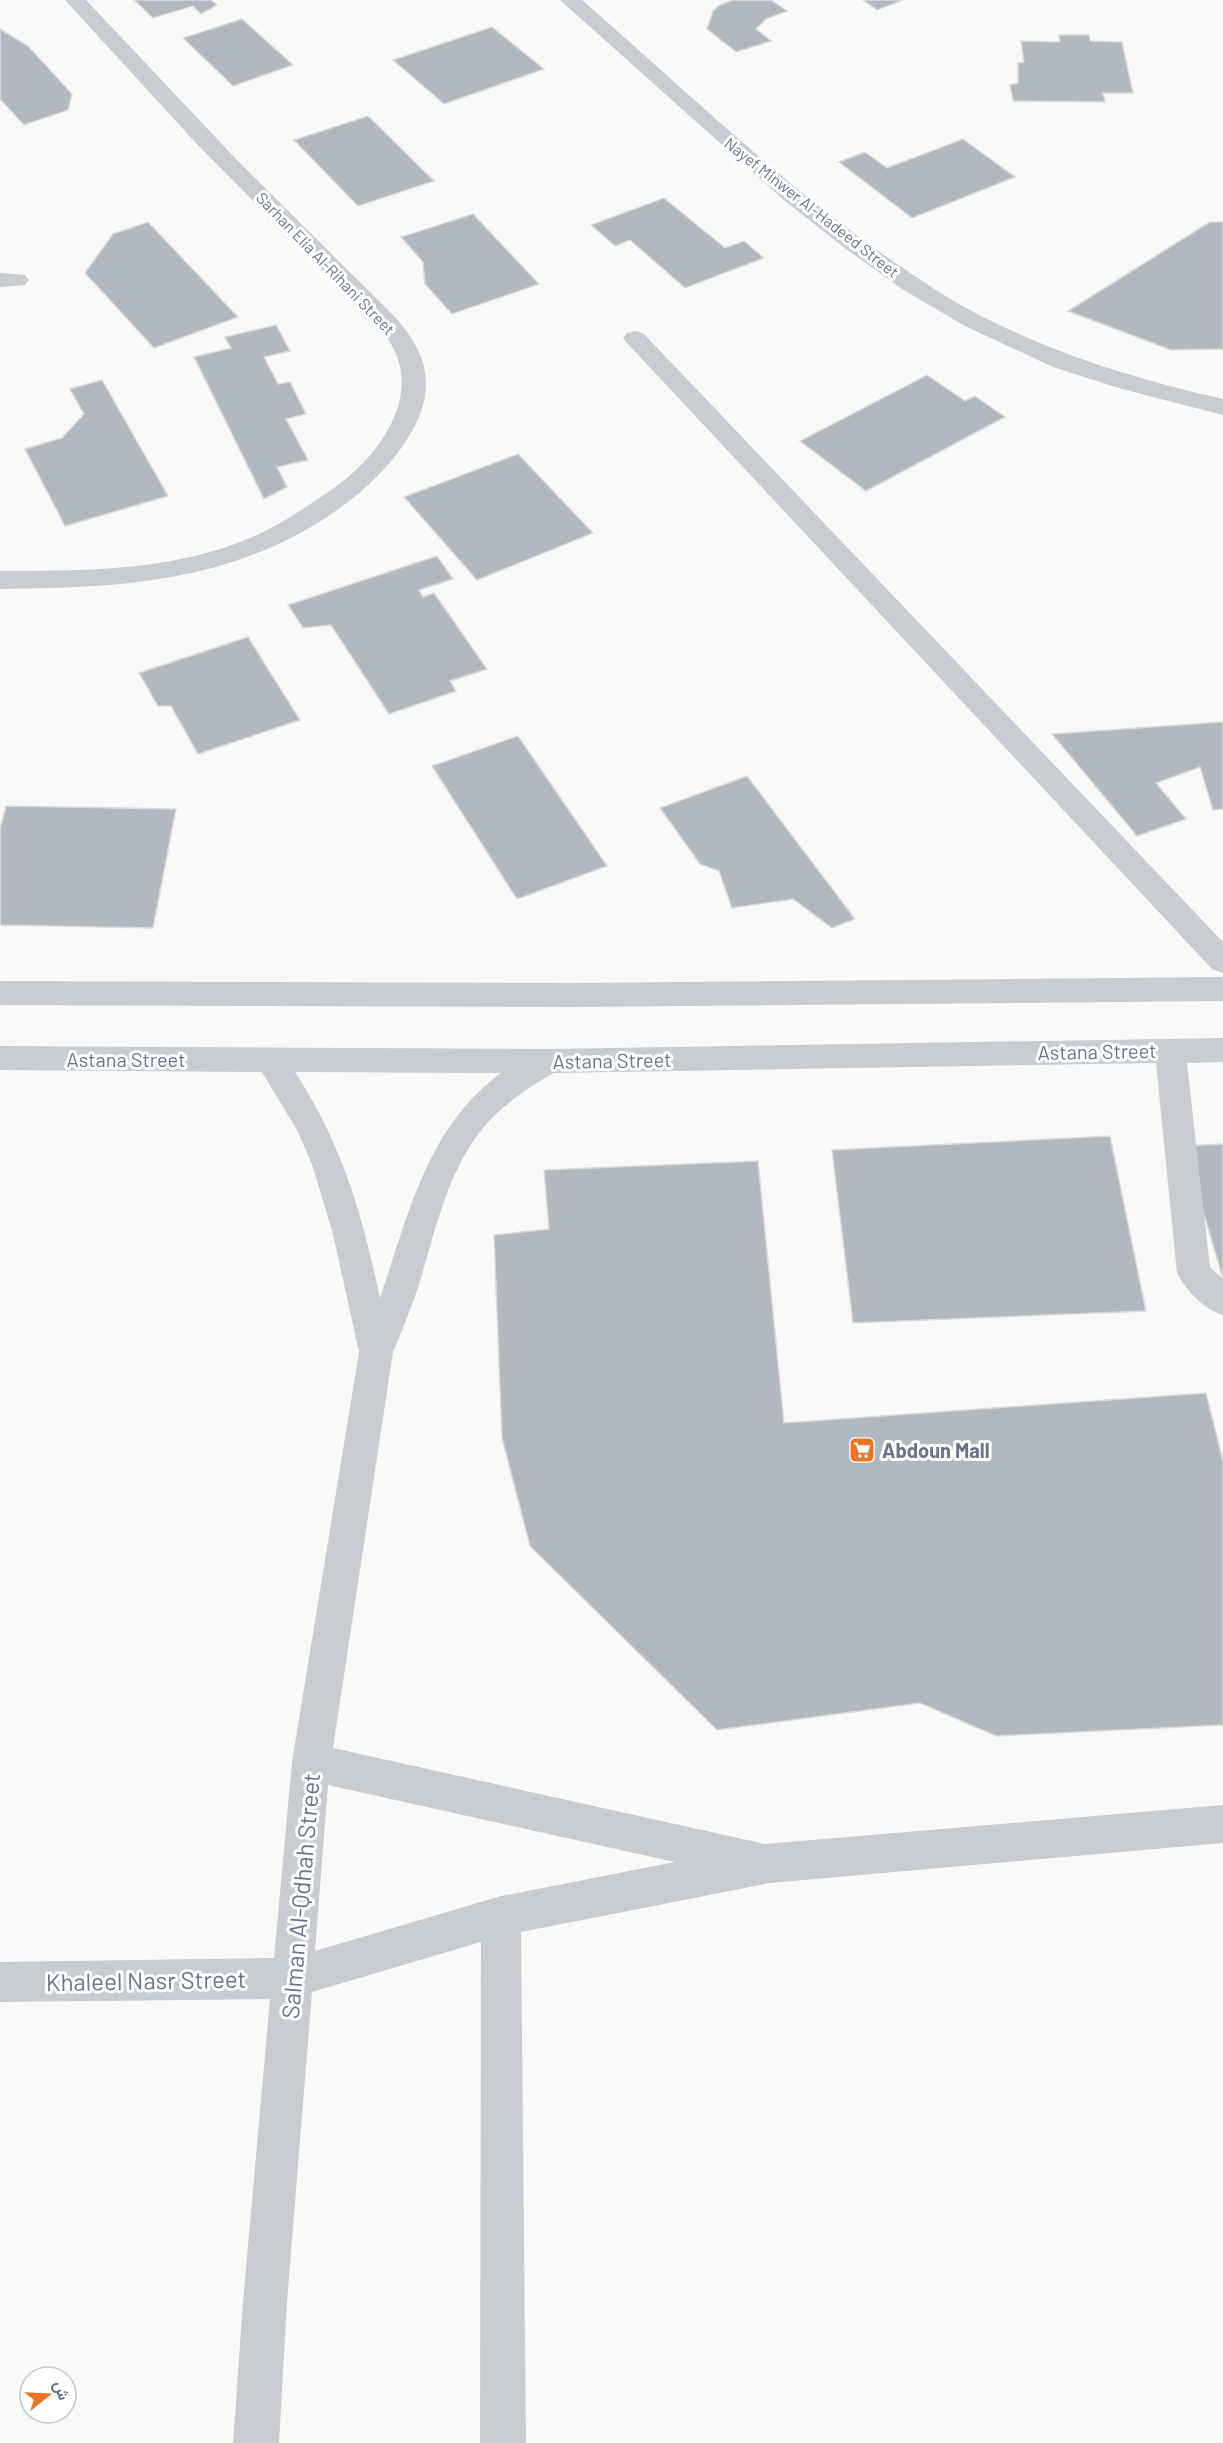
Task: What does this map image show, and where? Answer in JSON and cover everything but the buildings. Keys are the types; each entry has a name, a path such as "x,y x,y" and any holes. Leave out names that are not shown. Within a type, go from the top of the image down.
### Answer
{"street":[{"name":"Sarhan Elia Al-Rihani Street","path":"0,580 151,574 207,563 279,536 320,510 356,483 385,454 406,422 416,392 414,367 404,343 387,322 282,219 75,0"},
{"name":"Nayef Minwer Al-Hadeed Street","path":"581,2 729,143 806,206 897,275 964,316 1040,354 1110,378 1223,407"},
{"path":"635,338 1223,960"},
{"path":"0,993 584,995 1223,988"},
{"path":"1170,1050 1194,1273 1223,1301"},
{"name":"Astana Street","path":"0,1058 549,1061 1223,1050"},
{"name":"Salman Al-Qdhah Street","path":"270,1059 292,1093 328,1163 343,1210 376,1353"},
{"name":"Salman Al-Qdhah Street","path":"256,2443 311,1762 376,1353 389,1327 434,1181 451,1148 470,1120 509,1084 549,1061"},
{"path":"311,1762 770,1863 1223,1824"},
{"name":"Khaleel Nasr Street","path":"0,1982 292,1978 501,1917 770,1863"},
{"path":"501,1917 503,2443"}],"place":[{"name":"Abdoun Mall","path":"862,1450"}]}
